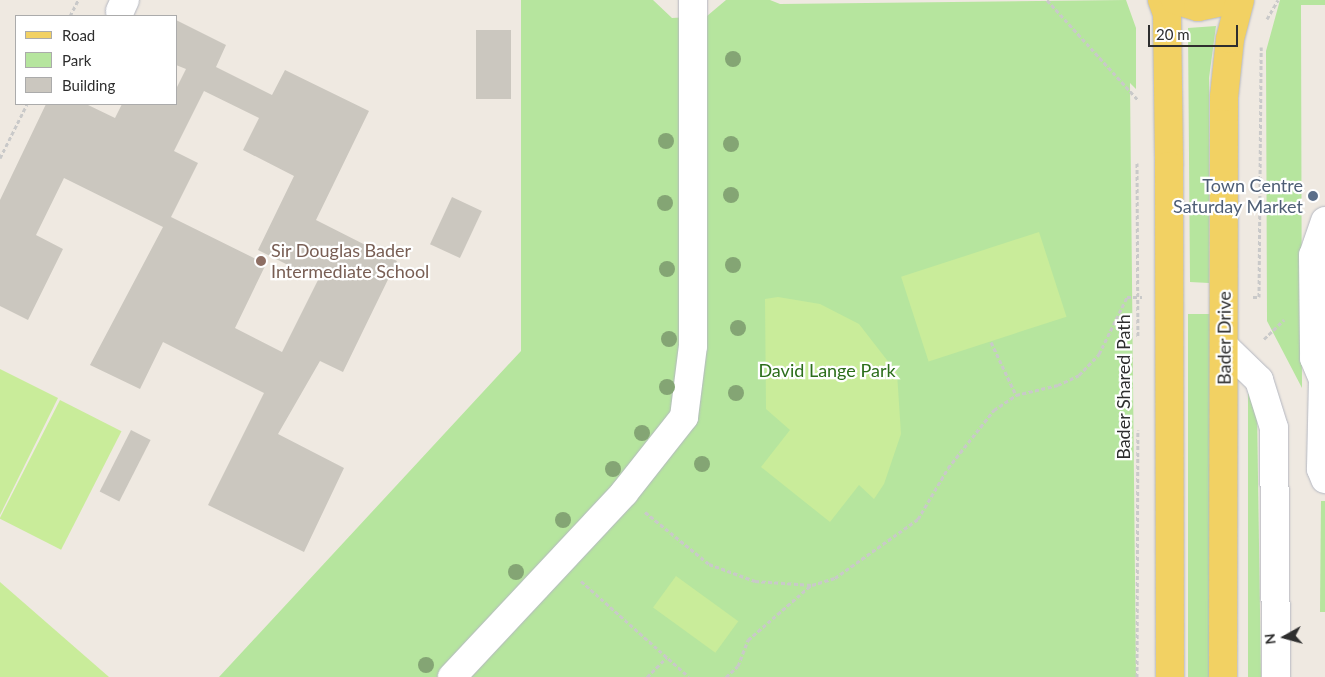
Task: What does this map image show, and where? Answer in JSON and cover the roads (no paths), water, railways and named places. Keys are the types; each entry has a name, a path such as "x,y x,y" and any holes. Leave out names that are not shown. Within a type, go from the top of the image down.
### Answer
{"main road":[{"path":"1162,0 1167,14 1169,166 1170,677"},
{"path":"1175,0 1198,7 1231,0"},
{"name":"Bader Drive","path":"1223,677 1224,97 1230,39 1240,0"}],"lane":[{"path":"452,677 624,493 684,417 693,346 694,0"},
{"path":"1324,461 1323,379 1314,358 1320,344 1313,256 1325,221"},
{"path":"1224,346 1259,380 1274,428 1276,677"}],"place":[{"name":"Town Centre Saturday Market","path":"1313,196"},
{"name":"Sir Douglas Bader Intermediate School","path":"261,261"}],"park label":[{"name":"David Lange Park","path":"827,370"}]}
